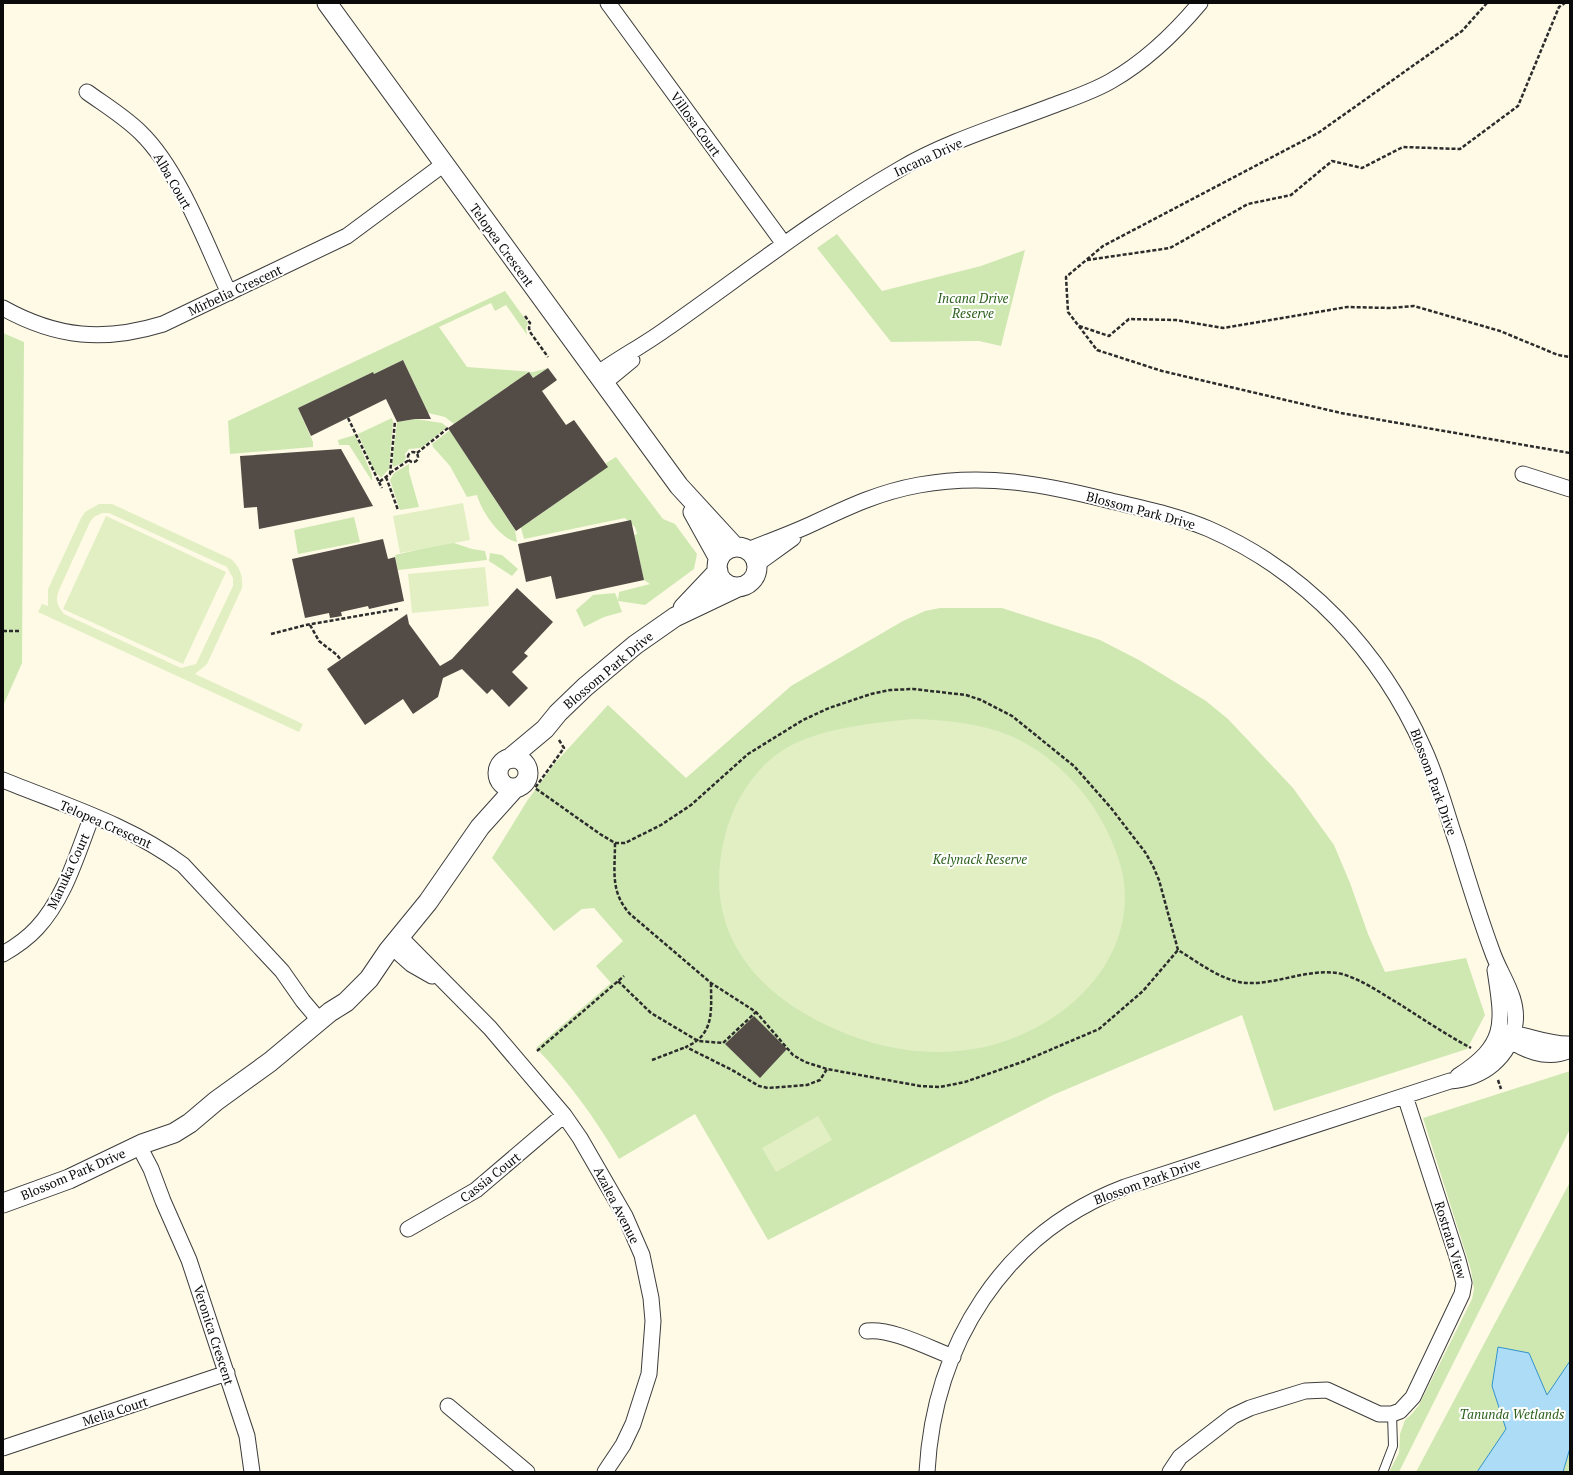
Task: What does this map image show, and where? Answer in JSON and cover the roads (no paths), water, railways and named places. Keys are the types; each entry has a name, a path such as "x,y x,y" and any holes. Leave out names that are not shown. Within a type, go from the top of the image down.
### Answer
{"street":[{"name":"Telopea Crescent","path":"327,3 679,486 747,554"},
{"name":"Villosa Court","path":"608,3 784,244"},
{"name":"Incana Drive","path":"600,378 784,244 843,204 916,160 948,146 1076,97 1111,81 1146,57 1162,43 1200,3"},
{"name":"Alba Court","path":"87,92 141,132 162,159 180,190 229,293"},
{"name":"Mirbelia Crescent","path":"3,308 26,320 56,330 75,334 116,335 163,324 347,236 444,164"},
{"path":"1522,474 1570,489"},
{"name":"Blossom Park Drive","path":"747,554 851,505 896,490 920,485 967,479 1010,480 1047,486 1157,512 1210,530 1257,555 1299,584 1346,627 1378,666 1392,688 1409,717 1433,772 1493,955 1501,1017 1507,1035 1492,1046 1487,1062 1473,1067 1450,1081 1146,1179 1104,1194 1085,1204 1042,1233 1010,1264 978,1306 953,1357 945,1375 934,1417 927,1472"},
{"name":"Telopea Crescent","path":"679,486 718,565"},
{"path":"725,551 747,554 757,570 751,582 738,587 725,583 718,565 725,551"},
{"name":"Blossom Park Drive","path":"675,617 718,565"},
{"name":"Blossom Park Drive","path":"528,770 552,734 558,713 610,665 675,617 738,587"},
{"name":"Blossom Park Drive","path":"480,827 503,766 552,734"},
{"path":"518,759 526,765 528,770 525,782 515,788 506,786 502,782 503,766 518,759"},
{"name":"Telopea Crescent","path":"3,780 92,816 151,843 183,864 282,971 303,1001 326,1015"},
{"name":"Blossom Park Drive","path":"3,1203 63,1181 137,1147 152,1134 168,1124 216,1101 270,1062 326,1015 348,985 393,945 428,902 480,827 515,788"},
{"name":"Manuka Court","path":"3,954 37,928 49,913 67,878 92,816"},
{"name":"Azalea Avenue","path":"393,945 411,964 443,982 466,1003 490,1028 564,1115 580,1138 625,1216 642,1255 651,1298 653,1321 649,1374 632,1424 623,1445 605,1472"},
{"path":"1507,1035 1531,1036 1546,1042 1570,1044"},
{"path":"1507,1035 1532,1052 1545,1055 1555,1055 1570,1050"},
{"name":"Rostrata View","path":"1392,1414 1400,1411 1413,1397 1458,1304 1464,1288 1463,1277 1458,1260 1405,1096"},
{"name":"Cassia Court","path":"408,1229 476,1190 564,1115"},
{"name":"Veronica Crescent","path":"137,1147 143,1173 163,1201 189,1260 247,1436 252,1472"},
{"path":"867,1331 876,1330 888,1332 953,1357"},
{"name":"Melia Court","path":"3,1448 226,1373"},
{"path":"1170,1472 1180,1457 1233,1416 1250,1408 1305,1391 1327,1390 1379,1414 1392,1414"},
{"path":"448,1406 528,1472"}],"lane":[{"path":"1383,1472 1393,1446 1392,1414"}],"water":[{"path":"1498,1347 1529,1353 1547,1395 1570,1361 1570,1448 1563,1472 1477,1472 1506,1429 1492,1386"}],"park label":[{"name":"Incana Drive Reserve","path":"973,306"},
{"name":"Kelynack Reserve","path":"980,859"},
{"name":"Tanunda Wetlands","path":"1512,1414"}]}
